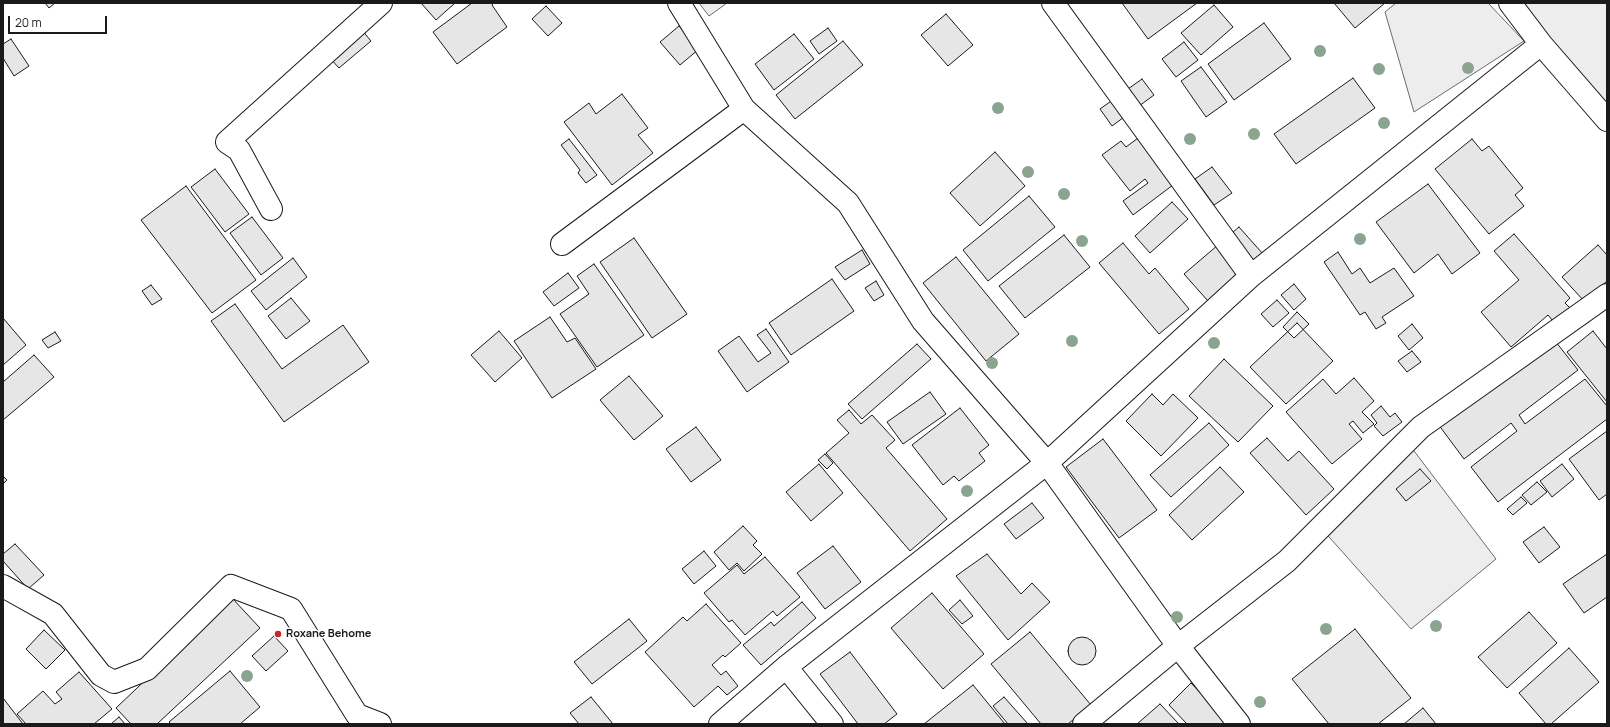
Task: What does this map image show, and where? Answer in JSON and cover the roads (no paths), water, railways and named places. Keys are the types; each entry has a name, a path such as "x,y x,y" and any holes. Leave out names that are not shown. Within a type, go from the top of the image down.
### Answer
{"street":[{"path":"271,209 239,150 227,142 381,3"},
{"path":"679,3 744,109 848,203 923,321 1047,463 1178,646 1239,724"},
{"path":"1053,3 1251,276"},
{"path":"1510,3 1541,44 1607,120"},
{"path":"720,724 786,666 1047,463 1251,276 1541,44"},
{"path":"562,244 744,109"},
{"path":"1084,724 1178,646 1287,561 1421,427 1607,295"},
{"path":"3,586 53,614 101,675 114,682 147,669 231,586 292,609 357,715 380,724"},
{"path":"786,666 832,724"}],"place":[{"name":"Roxane Behome","path":"278,634"}]}
